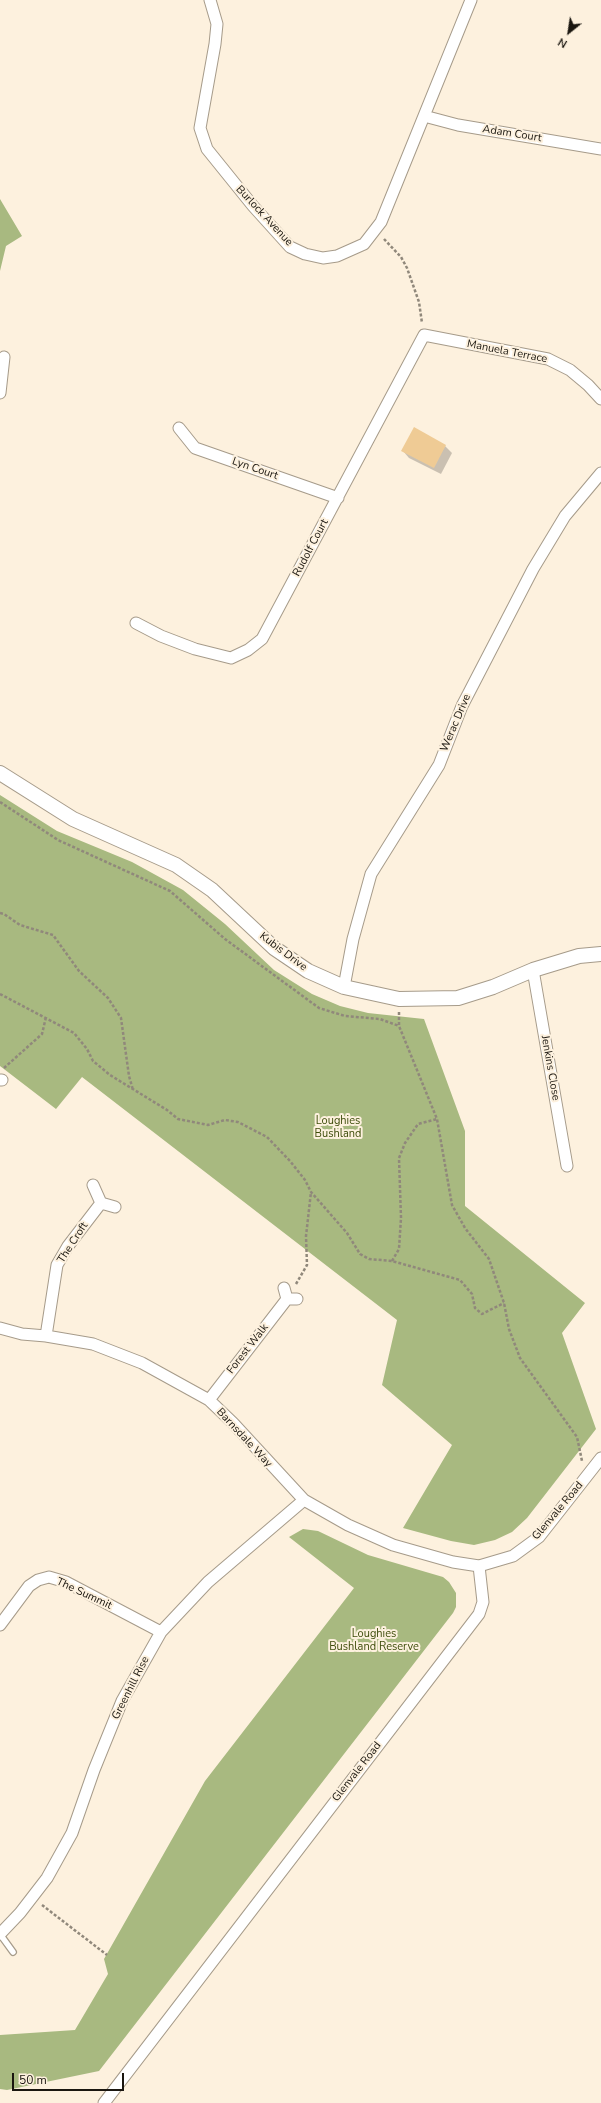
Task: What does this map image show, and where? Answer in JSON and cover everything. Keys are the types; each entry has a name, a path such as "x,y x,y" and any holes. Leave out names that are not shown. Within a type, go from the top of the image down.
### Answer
{"street":[{"name":"Burlock Avenue","path":"210,0 213,6 216,31 200,128 207,149 277,234 290,247 305,254 323,258 337,256 364,244 381,222 471,0"},
{"name":"Adam Court","path":"424,116 458,125 601,149"},
{"name":"Manuela Terrace","path":"424,335 548,360 570,370 588,385 601,399"},
{"name":"Rudolf Court","path":"136,623 161,636 195,649 231,658 248,650 262,639 424,335"},
{"path":"0,393 4,356"},
{"name":"Lyn Court","path":"179,428 195,448 338,498"},
{"name":"Werac Drive","path":"344,988 353,939 371,874 439,766 462,706 533,569 565,516 601,473"},
{"name":"Kubis Drive","path":"0,773 72,819 176,865 212,890 274,948 308,971 344,988 399,999 458,998 494,987 533,970 579,956 601,954"},
{"name":"Jenkins Close","path":"533,970 567,1166"},
{"path":"93,1185 101,1202 115,1207"},
{"name":"The Croft","path":"46,1336 57,1265 68,1246 101,1202"},
{"name":"Forest Walk","path":"209,1400 290,1295"},
{"name":"Barnsdale Way","path":"0,1328 22,1334 46,1336 93,1344 142,1363 209,1400 233,1423 304,1500 348,1525 393,1545 454,1562 480,1566"},
{"name":"Glenvale Road","path":"104,2103 479,1614 483,1602 480,1566 513,1556 539,1537 601,1458"},
{"name":"Greenhill Rise","path":"0,1934 47,1878 72,1833 94,1770 122,1701 161,1632 208,1582 304,1500"},
{"name":"The Summit","path":"0,1625 29,1586 38,1580 49,1577 66,1582 161,1632"}],"lane":[{"name":"Greenhill Rise","path":"0,1934 13,1952"}],"path":[{"path":"376,230 396,252 407,268 420,302 424,335"},
{"path":"0,802 58,840 170,891 225,939 319,1008 345,1016 380,1019 400,1026 437,1119 452,1205 466,1228 489,1259 504,1303 509,1329 520,1358 577,1437 586,1477"},
{"path":"0,913 20,925 53,936 79,971 108,998 122,1018 129,1076 133,1090"},
{"path":"0,994 74,1033 87,1049 93,1061 110,1075 167,1110 178,1119 208,1125 225,1120 238,1122 267,1137 306,1180 311,1192 347,1233 360,1254 369,1259 392,1261 460,1280 472,1294 475,1308 482,1314 504,1303"},
{"path":"1,1077 15,1060 42,1034 46,1017"},
{"path":"392,1261 399,1249 401,1218 399,1158 405,1144 418,1124 437,1119"},
{"path":"290,1295 307,1265 306,1236 311,1192"},
{"path":"32,1897 106,1955"}],"green space":[{"path":"0,199 22,236 6,246 0,271"},
{"name":"Loughies Bushland","path":"0,795 57,831 132,862 183,890 225,924 274,970 312,994 340,1006 368,1013 424,1019 465,1131 465,1206 585,1303 562,1333 596,1429 527,1518 512,1532 495,1540 474,1545 451,1541 403,1528 452,1445 382,1385 397,1320 82,1077 56,1109 0,1066"},
{"name":"Loughies Bushland Reserve","path":"303,1529 318,1531 368,1555 443,1577 449,1582 456,1593 456,1607 453,1613 99,2071 7,2090 0,2089 0,2035 75,2030 108,1974 104,1959 205,1781 354,1588 289,1537"}],"building":[{"path":"414,427 446,445 434,468 401,451"}]}
